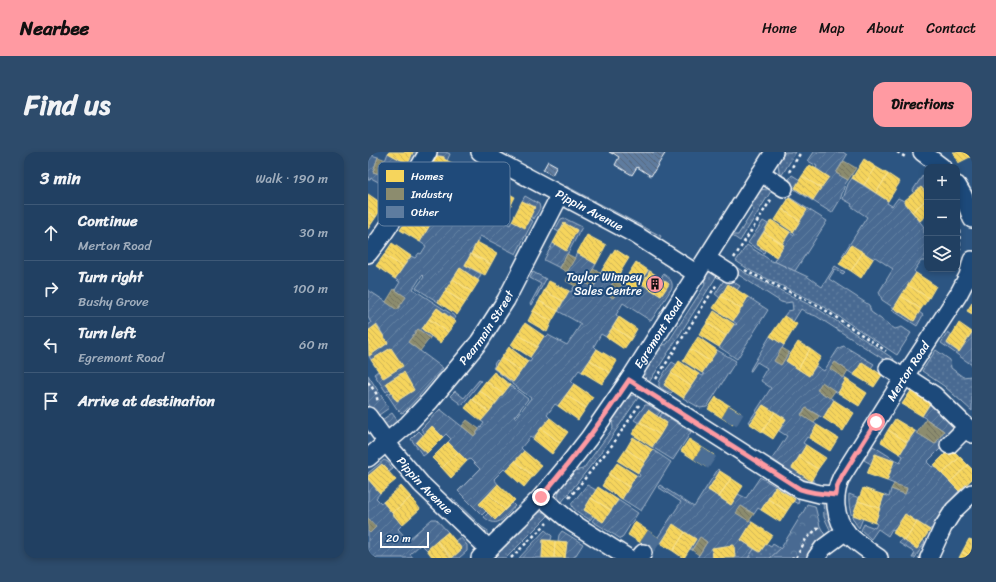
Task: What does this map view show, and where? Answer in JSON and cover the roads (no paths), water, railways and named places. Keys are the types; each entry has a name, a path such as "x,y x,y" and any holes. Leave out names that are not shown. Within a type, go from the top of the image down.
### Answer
{"street":[{"path":"422,162 428,152"},
{"name":"Pippin Avenue","path":"480,152 499,162"},
{"name":"Egremont Road","path":"484,554 541,497 589,438 629,380 774,152"},
{"path":"922,152 938,164"},
{"name":"Pippin Avenue","path":"510,168 636,235 697,274"},
{"path":"761,173 784,188"},
{"path":"960,190 963,195 965,222"},
{"name":"Pearmain Street","path":"368,458 408,424 466,359 506,300 560,195"},
{"path":"368,254 388,226"},
{"name":"Merton Road","path":"879,558 860,545 846,531 838,516 836,507 837,487 842,476 904,377 958,295 968,276 966,256"},
{"path":"707,259 731,270"},
{"path":"889,360 904,377 934,395 970,431 949,445"},
{"path":"629,380 800,489 807,492 836,495"},
{"name":"Pippin Avenue","path":"373,412 387,443 421,484 484,554"},
{"path":"929,558 943,527 954,510 972,493"},
{"path":"541,497 571,522 637,556"},
{"path":"816,558 823,548 846,531"}],"tunnel":[{"path":"729,422 736,410"},
{"path":"701,464 709,452"},
{"path":"647,547 655,535"}],"place":[{"name":"Taylor Wimpey Sales Centre","path":"655,284"}]}
